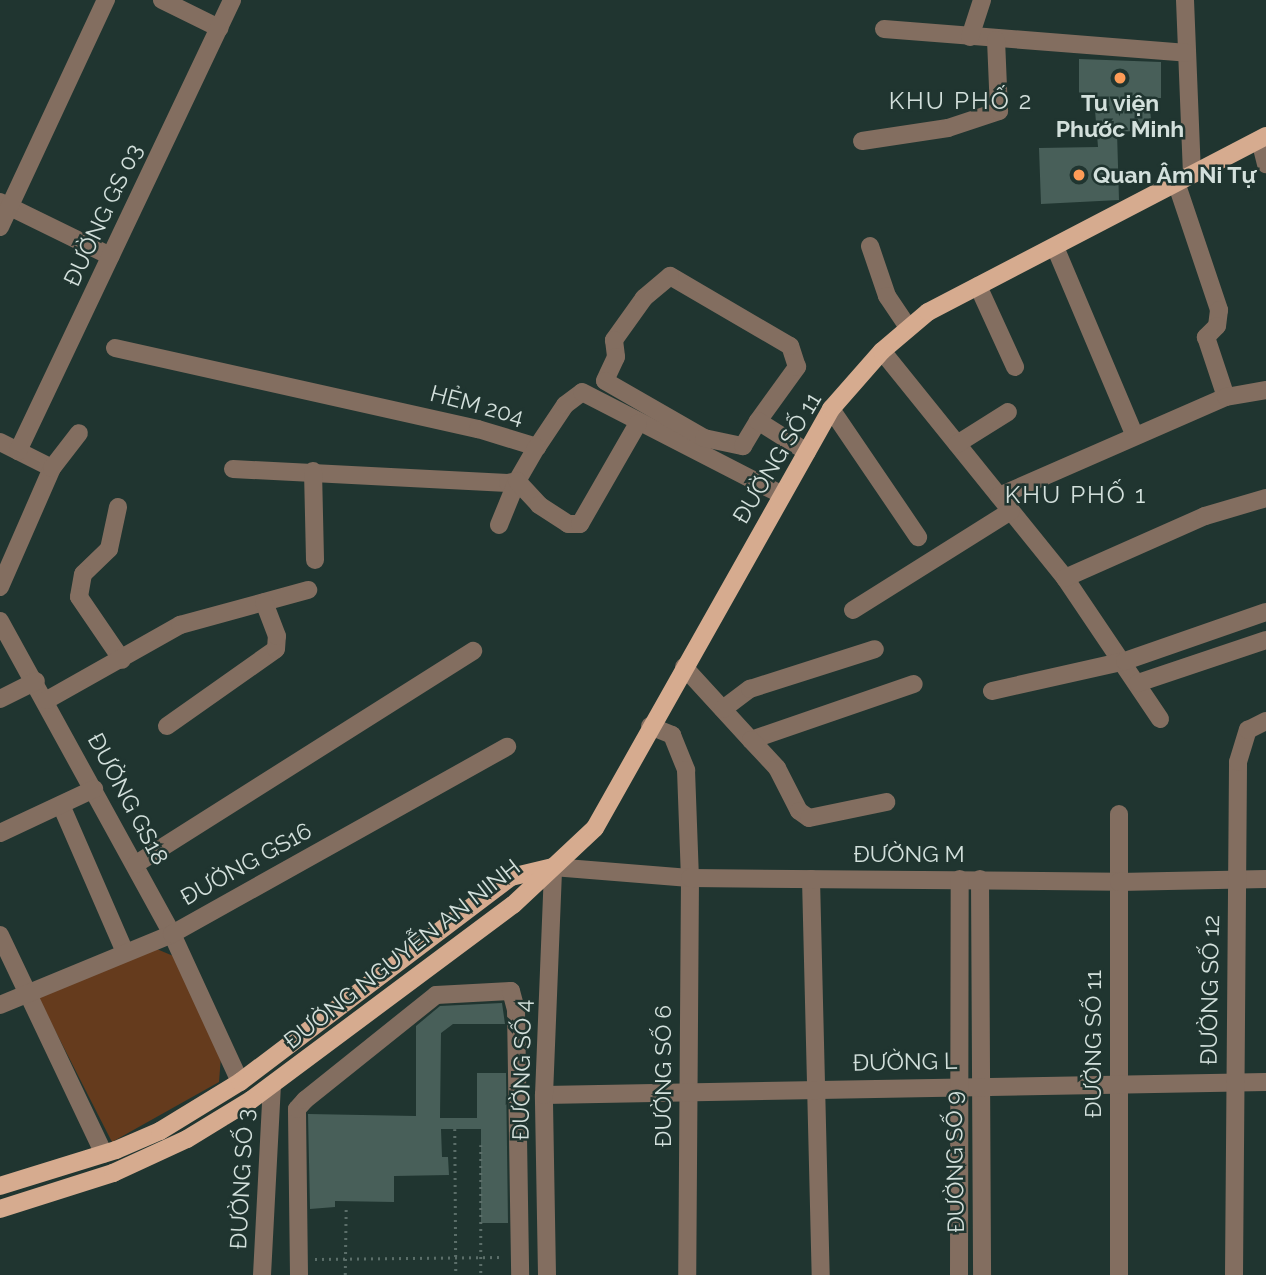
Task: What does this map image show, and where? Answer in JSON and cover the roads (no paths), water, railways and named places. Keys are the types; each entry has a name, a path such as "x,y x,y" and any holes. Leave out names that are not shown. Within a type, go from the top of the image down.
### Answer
{"main road":[{"path":"1192,173 1263,138"},
{"name":"ĐƯỜNG SỐ 11","path":"650,726 831,409 882,351 908,327 978,286 1192,173"},
{"path":"552,867 595,828 650,726"},
{"name":"ĐƯỜNG NGUYỄN AN NINH","path":"0,1186 104,1154 160,1131 240,1082 511,877 552,867"},
{"name":"ĐƯỜNG NGUYỄN AN NINH","path":"0,1209 135,1164 251,1100 513,905 552,867"},
{"path":"240,1082 251,1100"}],"street":[{"path":"0,227 5,205 106,0"},
{"path":"162,0 219,28"},
{"name":"ĐƯỜNG GS 03","path":"18,451 232,0"},
{"path":"970,37 982,0"},
{"path":"1192,0 1185,0 1192,173"},
{"path":"884,29 996,40 1187,53"},
{"path":"862,141 948,128 999,111 996,40"},
{"path":"1263,138 1266,164"},
{"path":"1176,182 1219,310 1217,326 1206,337 1226,397"},
{"path":"5,205 110,256"},
{"path":"870,246 887,296 908,327"},
{"path":"1055,247 1135,436"},
{"path":"670,276 790,346 797,367 758,421 743,446 704,438 606,381 616,357 614,340 645,298 670,276"},
{"path":"978,286 1015,366"},
{"name":"HẺM 204","path":"115,348 478,429 537,447 565,405 582,392 782,495"},
{"path":"882,351 1065,578 1125,661 1160,719"},
{"path":"999,496 1226,397 1266,390"},
{"path":"831,409 919,537"},
{"path":"957,444 1008,412"},
{"path":"758,421 807,452"},
{"path":"233,469 517,481 539,505 568,524 580,524 638,423"},
{"path":"0,587 52,468 79,433"},
{"path":"0,442 52,468"},
{"path":"499,525 517,481 537,447"},
{"path":"313,471 315,559"},
{"path":"1065,578 1205,516 1266,498"},
{"path":"118,508 109,549 83,574 79,597 122,660"},
{"path":"853,610 1011,511"},
{"path":"47,700 180,625 308,590"},
{"path":"167,726 276,649 278,636 264,602"},
{"path":"992,691 1125,661 1266,612"},
{"name":"ĐƯỜNG GS18","path":"0,621 47,700 136,864 172,934 240,1082"},
{"path":"1138,683 1266,640"},
{"path":"723,709 750,690 875,649"},
{"path":"136,864 473,651"},
{"path":"684,667 777,768 799,811 809,818 886,802"},
{"path":"0,699 36,681"},
{"path":"751,740 914,684"},
{"name":"ĐƯỜNG SỐ 12","path":"1234,1275 1233,1082 1241,742 1248,730 1266,720"},
{"name":"ĐƯỜNG SỐ 6","path":"650,726 672,734 682,753 690,878 687,1275"},
{"name":"ĐƯỜNG GS16","path":"0,1005 172,934 507,747"},
{"path":"0,833 94,789"},
{"path":"61,805 125,952"},
{"name":"ĐƯỜNG SỐ 11","path":"1119,814 1119,1275"},
{"name":"ĐƯỜNG M","path":"552,867 690,878 1119,882 1237,877 1266,879"},
{"name":"ĐƯỜNG SỐ 4","path":"547,1275 544,1095 552,867"},
{"path":"811,878 819,1087 821,1275"},
{"name":"ĐƯỜNG SỐ 9","path":"959,1275 960,879"},
{"name":"ĐƯỜNG SỐ 9","path":"981,879 978,1085 982,1275"},
{"path":"0,935 104,1154"},
{"path":"299,1267 297,1110 436,995 515,994 520,1275"},
{"name":"ĐƯỜNG L","path":"544,1095 687,1089 1266,1082"},
{"name":"ĐƯỜNG SỐ 3","path":"262,1275 272,1085"},
{"path":"517,1110 545,1114"}],"place":[{"name":"Tu viện Phước Minh","path":"1120,78"},
{"name":"Quan Âm Ni Tự","path":"1079,175"}],"district":[{"name":"KHU PHỐ 2","path":"961,101"},
{"name":"KHU PHỐ 1","path":"1076,495"}]}
